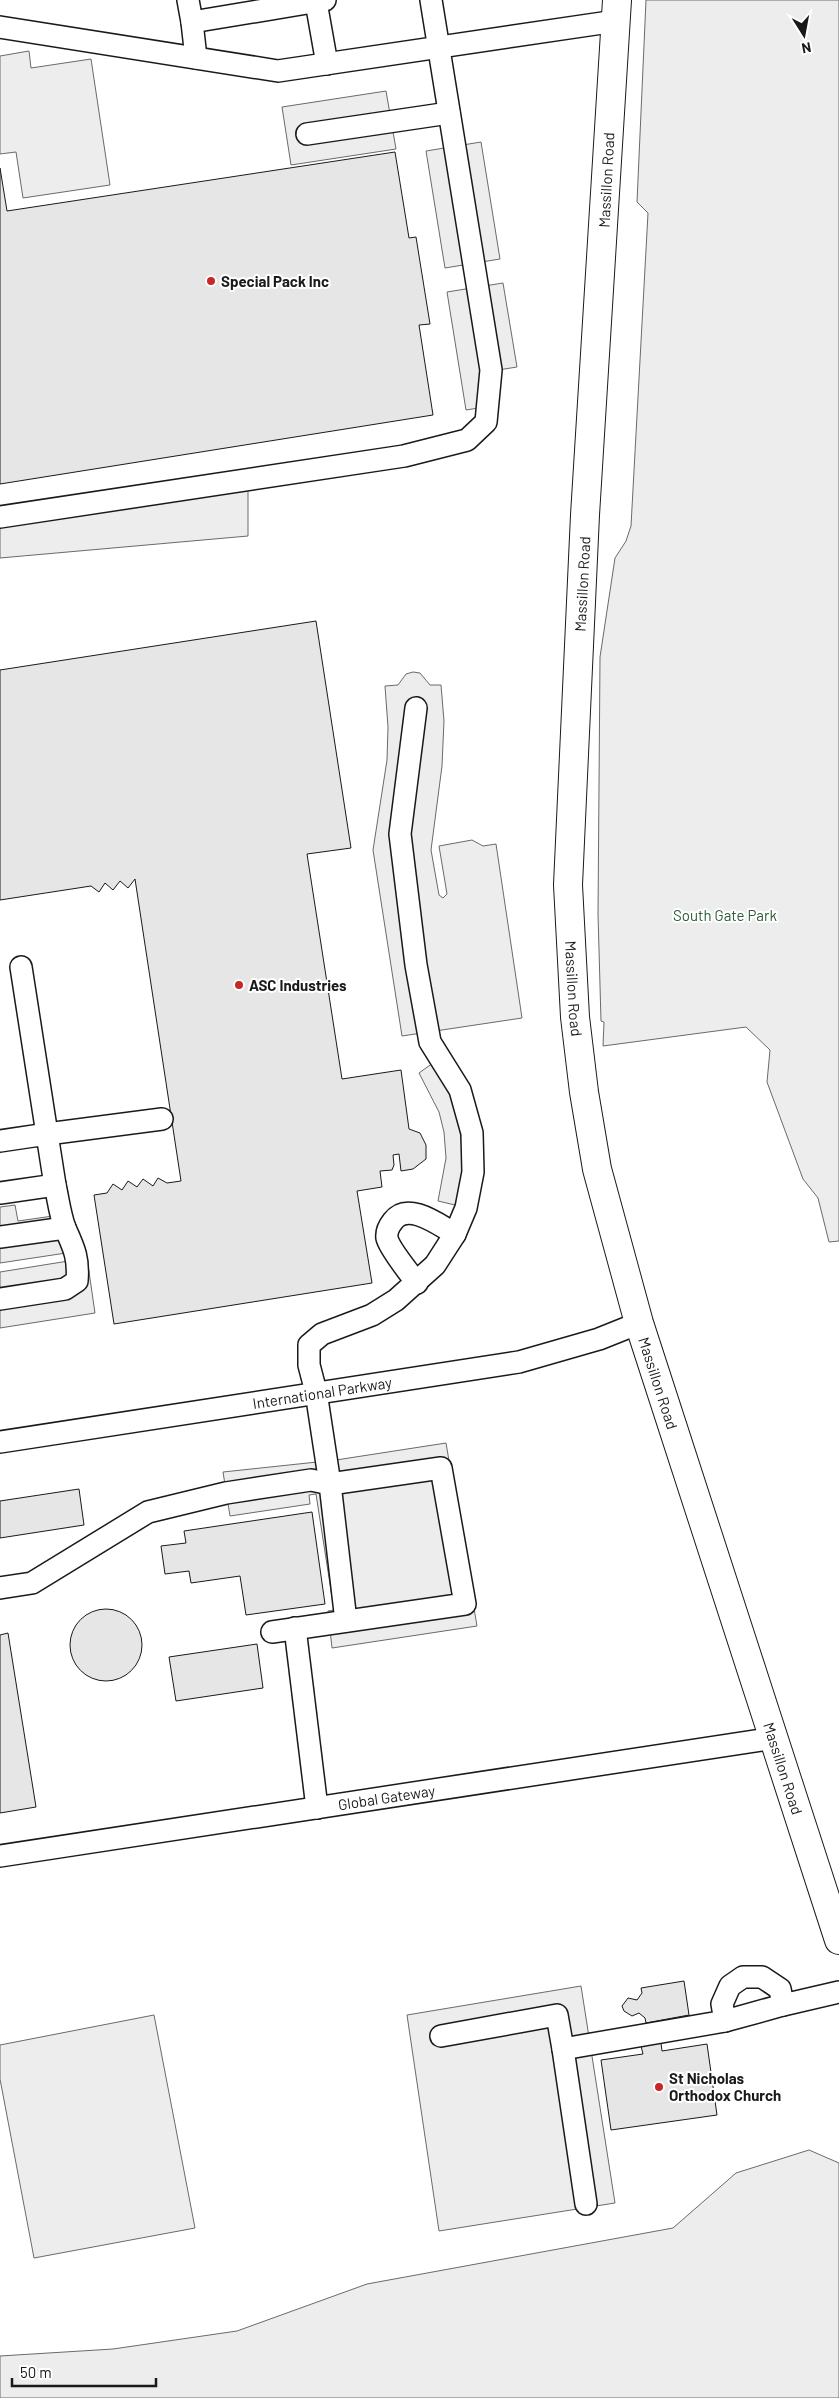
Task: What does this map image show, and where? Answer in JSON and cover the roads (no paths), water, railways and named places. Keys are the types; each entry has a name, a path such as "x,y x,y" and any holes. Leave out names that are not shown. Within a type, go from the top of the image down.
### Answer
{"main road":[{"name":"Massillon Road","path":"616,11 579,633 568,893 575,1017 584,1092 597,1169 639,1324 839,1940"}],"street":[{"path":"188,0 196,58"},
{"path":"0,517 404,456 466,440 486,422 491,370 431,0"},
{"path":"192,22 321,1 327,64"},
{"path":"0,27 278,71 438,48 616,11"},
{"path":"307,134 449,113"},
{"path":"346,1621 330,1484 316,1392 309,1365 309,1344 322,1334 372,1315 417,1284 435,1265 455,1234 466,1208 473,1172 472,1133 460,1090 430,1042 416,965 400,834 416,708"},
{"path":"0,1299 65,1289 77,1282 76,1252 71,1235 65,1228 55,1185 22,967"},
{"path":"0,1141 162,1119"},
{"path":"0,1193 55,1185"},
{"path":"417,1284 387,1239 387,1228 395,1218 408,1213 421,1216 455,1234"},
{"path":"0,1237 65,1228"},
{"name":"International Parkway","path":"0,1442 519,1362 599,1340 639,1324"},
{"path":"0,1588 32,1583 148,1512 226,1493 312,1480 330,1484 441,1468 465,1604 272,1632"},
{"path":"295,1628 317,1808"},
{"name":"Global Gateway","path":"0,1856 774,1738"},
{"path":"724,2021 722,2004 730,1986 743,1977 762,1977 780,1989 783,2005"},
{"path":"563,2049 724,2021 839,1992"},
{"path":"441,2036 557,2015 586,2204"}],"place":[{"name":"Special Pack Inc","path":"211,281"},
{"name":"ASC Industries","path":"239,985"},
{"name":"St Nicholas Orthodox Church","path":"659,2087"}],"park label":[{"name":"South Gate Park","path":"725,915"}]}
